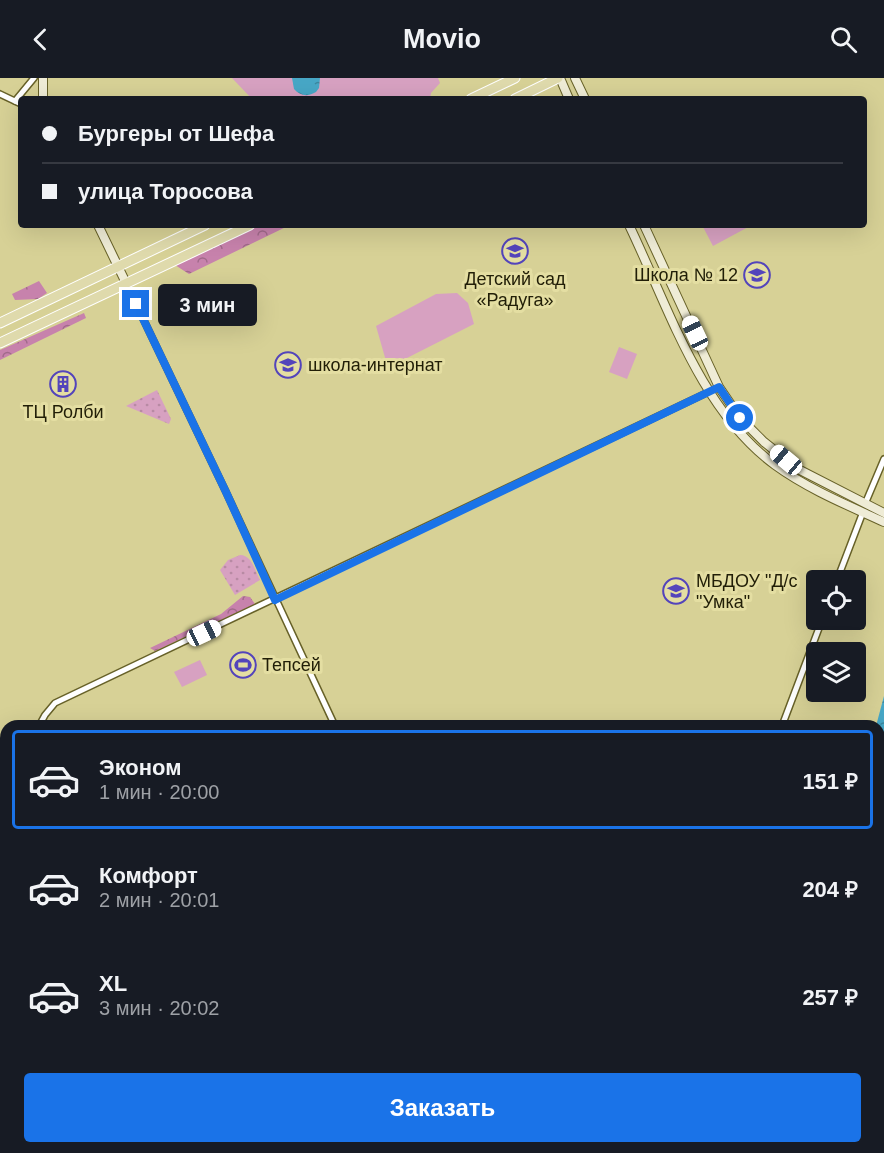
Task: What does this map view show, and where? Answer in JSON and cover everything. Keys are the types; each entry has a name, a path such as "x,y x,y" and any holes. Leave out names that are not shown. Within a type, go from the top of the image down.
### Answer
{"main road":[{"path":"477,96 515,78"},
{"path":"521,96 559,78"},
{"path":"0,323 199,228"},
{"path":"0,343 244,228"}],"street":[{"path":"23,96 34,78"},
{"path":"43,78 43,96"},
{"path":"559,78 568,96"},
{"path":"575,78 584,96"},
{"path":"0,94 18,102"},
{"path":"99,228 332,720"},
{"path":"631,228 699,375 735,428 773,463 808,486 864,508 884,513"},
{"path":"645,228 719,387 740,418 786,460 884,522"},
{"path":"42,720 55,703 719,387"},
{"path":"841,570 884,459"},
{"path":"784,720 818,630"}],"shaded area":[{"path":"232,78 438,78 440,83 430,96 249,96"},
{"path":"704,228 746,228 713,246"},
{"path":"457,293 468,303 474,324 403,360 386,361 376,326 436,294"},
{"path":"619,347 637,354 627,379 609,372"},
{"path":"157,390 171,419 169,424 126,406"},
{"path":"240,555 250,561 260,580 235,595 220,570 228,560"},
{"path":"200,660 207,675 182,687 174,672"}],"green space":[{"path":"255,228 284,228 189,274 175,265"},
{"path":"39,281 47,293 38,299 15,300 12,294"},
{"path":"84,313 86,318 0,360 0,350"},
{"path":"243,596 250,597 255,604 155,651 150,648 221,614"}],"water":[{"path":"292,78 320,78 319,88 313,94 301,94 294,89"},
{"path":"884,696 884,720 878,720"}],"place":[{"name":"Детский сад «Радуга»","path":"515,251"},
{"name":"Школа № 12","path":"757,275"},
{"name":"школа-интернат","path":"288,365"},
{"name":"ТЦ Ролби","path":"63,384"},
{"name":"МБДОУ \"Д/с \"Умка\"","path":"676,591"},
{"name":"Тепсей","path":"243,665"}],"route":[{"path":"136,304 275,600 719,387 740,418"}]}
